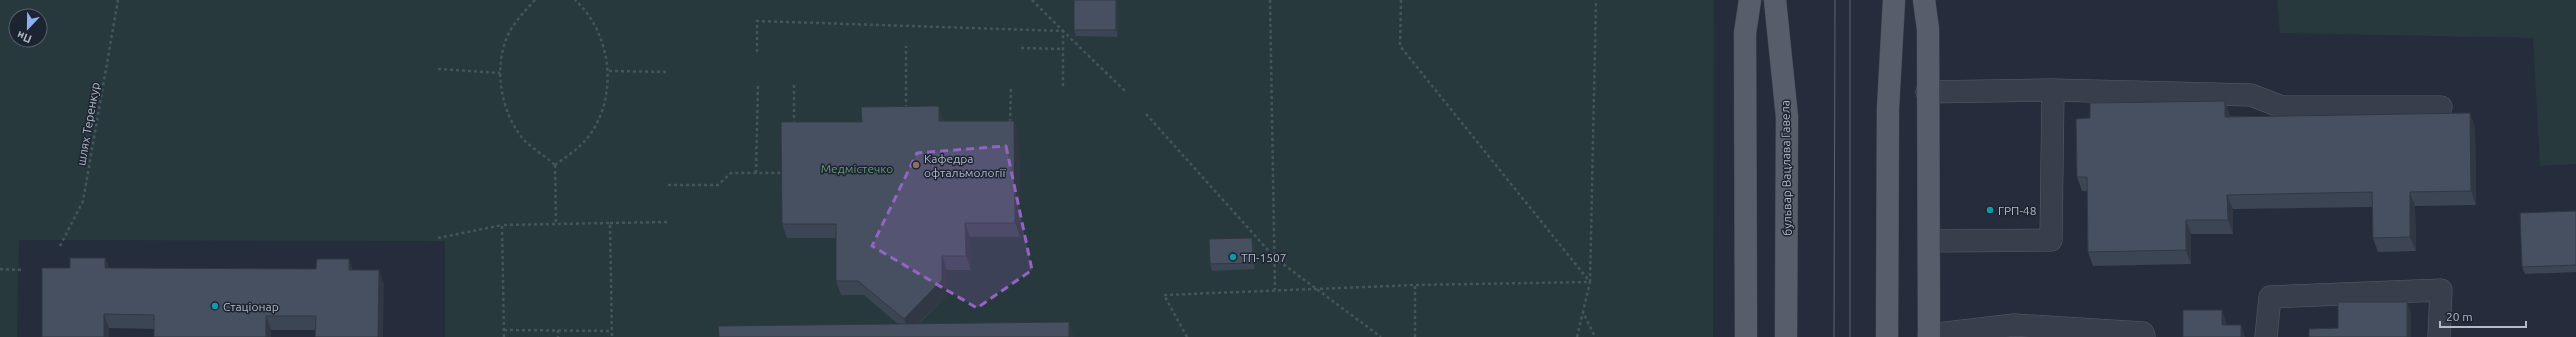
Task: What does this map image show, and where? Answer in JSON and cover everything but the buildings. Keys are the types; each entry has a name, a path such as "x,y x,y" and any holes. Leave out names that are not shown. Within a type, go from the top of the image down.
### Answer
{"main road":[{"path":"1746,337 1745,33 1750,0"},
{"name":"бульвар Вацлава Гавела","path":"1775,0 1787,117 1786,337"},
{"path":"1887,337 1888,108 1894,0"},
{"path":"1924,0 1928,29 1927,92 1929,336"}],"lane":[{"path":"1927,92 2053,90 2251,95 2282,107 2441,107"},
{"path":"1928,242 2051,240 2053,90"},
{"path":"2266,337 2270,297 2441,290 2439,337"},
{"path":"1929,336 2014,325 2143,333 2144,337"}],"path":[{"name":"шлях Теренкур","path":"60,246 83,201 118,0"},
{"path":"535,0 520,15 510,32 503,53 500,73 503,96 511,118 526,142 555,165"},
{"path":"555,165 582,144 601,114 609,71 604,44 593,21 575,0"},
{"path":"1032,0 1125,91"},
{"path":"1270,0 1275,290"},
{"path":"1401,0 1400,46 1590,282"},
{"path":"1577,337 1590,282 1596,0"},
{"path":"757,52 758,21 1063,31"},
{"path":"1063,31 1063,87"},
{"path":"905,114 906,46"},
{"path":"1021,48 1063,49"},
{"path":"438,69 500,73"},
{"path":"609,71 669,72"},
{"path":"756,172 758,83"},
{"path":"794,84 794,129"},
{"path":"1010,86 1010,128"},
{"path":"1146,114 1274,258 1381,337"},
{"path":"555,165 556,224"},
{"path":"668,185 718,185 731,173 786,173"},
{"path":"438,238 502,225 668,222"},
{"path":"610,223 612,337"},
{"path":"502,225 504,337"},
{"path":"0,269 23,270"},
{"path":"1187,337 1164,295 1416,285 1590,282"},
{"path":"1415,337 1416,285"},
{"path":"1583,312 1595,337"},
{"path":"504,330 612,331"},
{"path":"558,330 558,337"}],"highlighted area":[{"path":"1006,146 1032,270 977,308 872,246 917,153"}],"green space":[{"name":"Медмістечко","path":"0,0 1714,0 1713,337 445,337 445,241 19,240 17,337 0,337"},
{"path":"2277,0 2576,0 2576,164 2540,166 2533,38 2280,33"}],"tram line":[{"path":"1834,337 1835,0"},
{"path":"1850,0 1850,337"}],"place":[{"name":"Кафедра офтальмології","path":"916,165"},
{"name":"ГРП-48","path":"1990,210"},
{"name":"ТП-1507","path":"1233,257"},
{"name":"Стаціонар","path":"215,306"}]}
